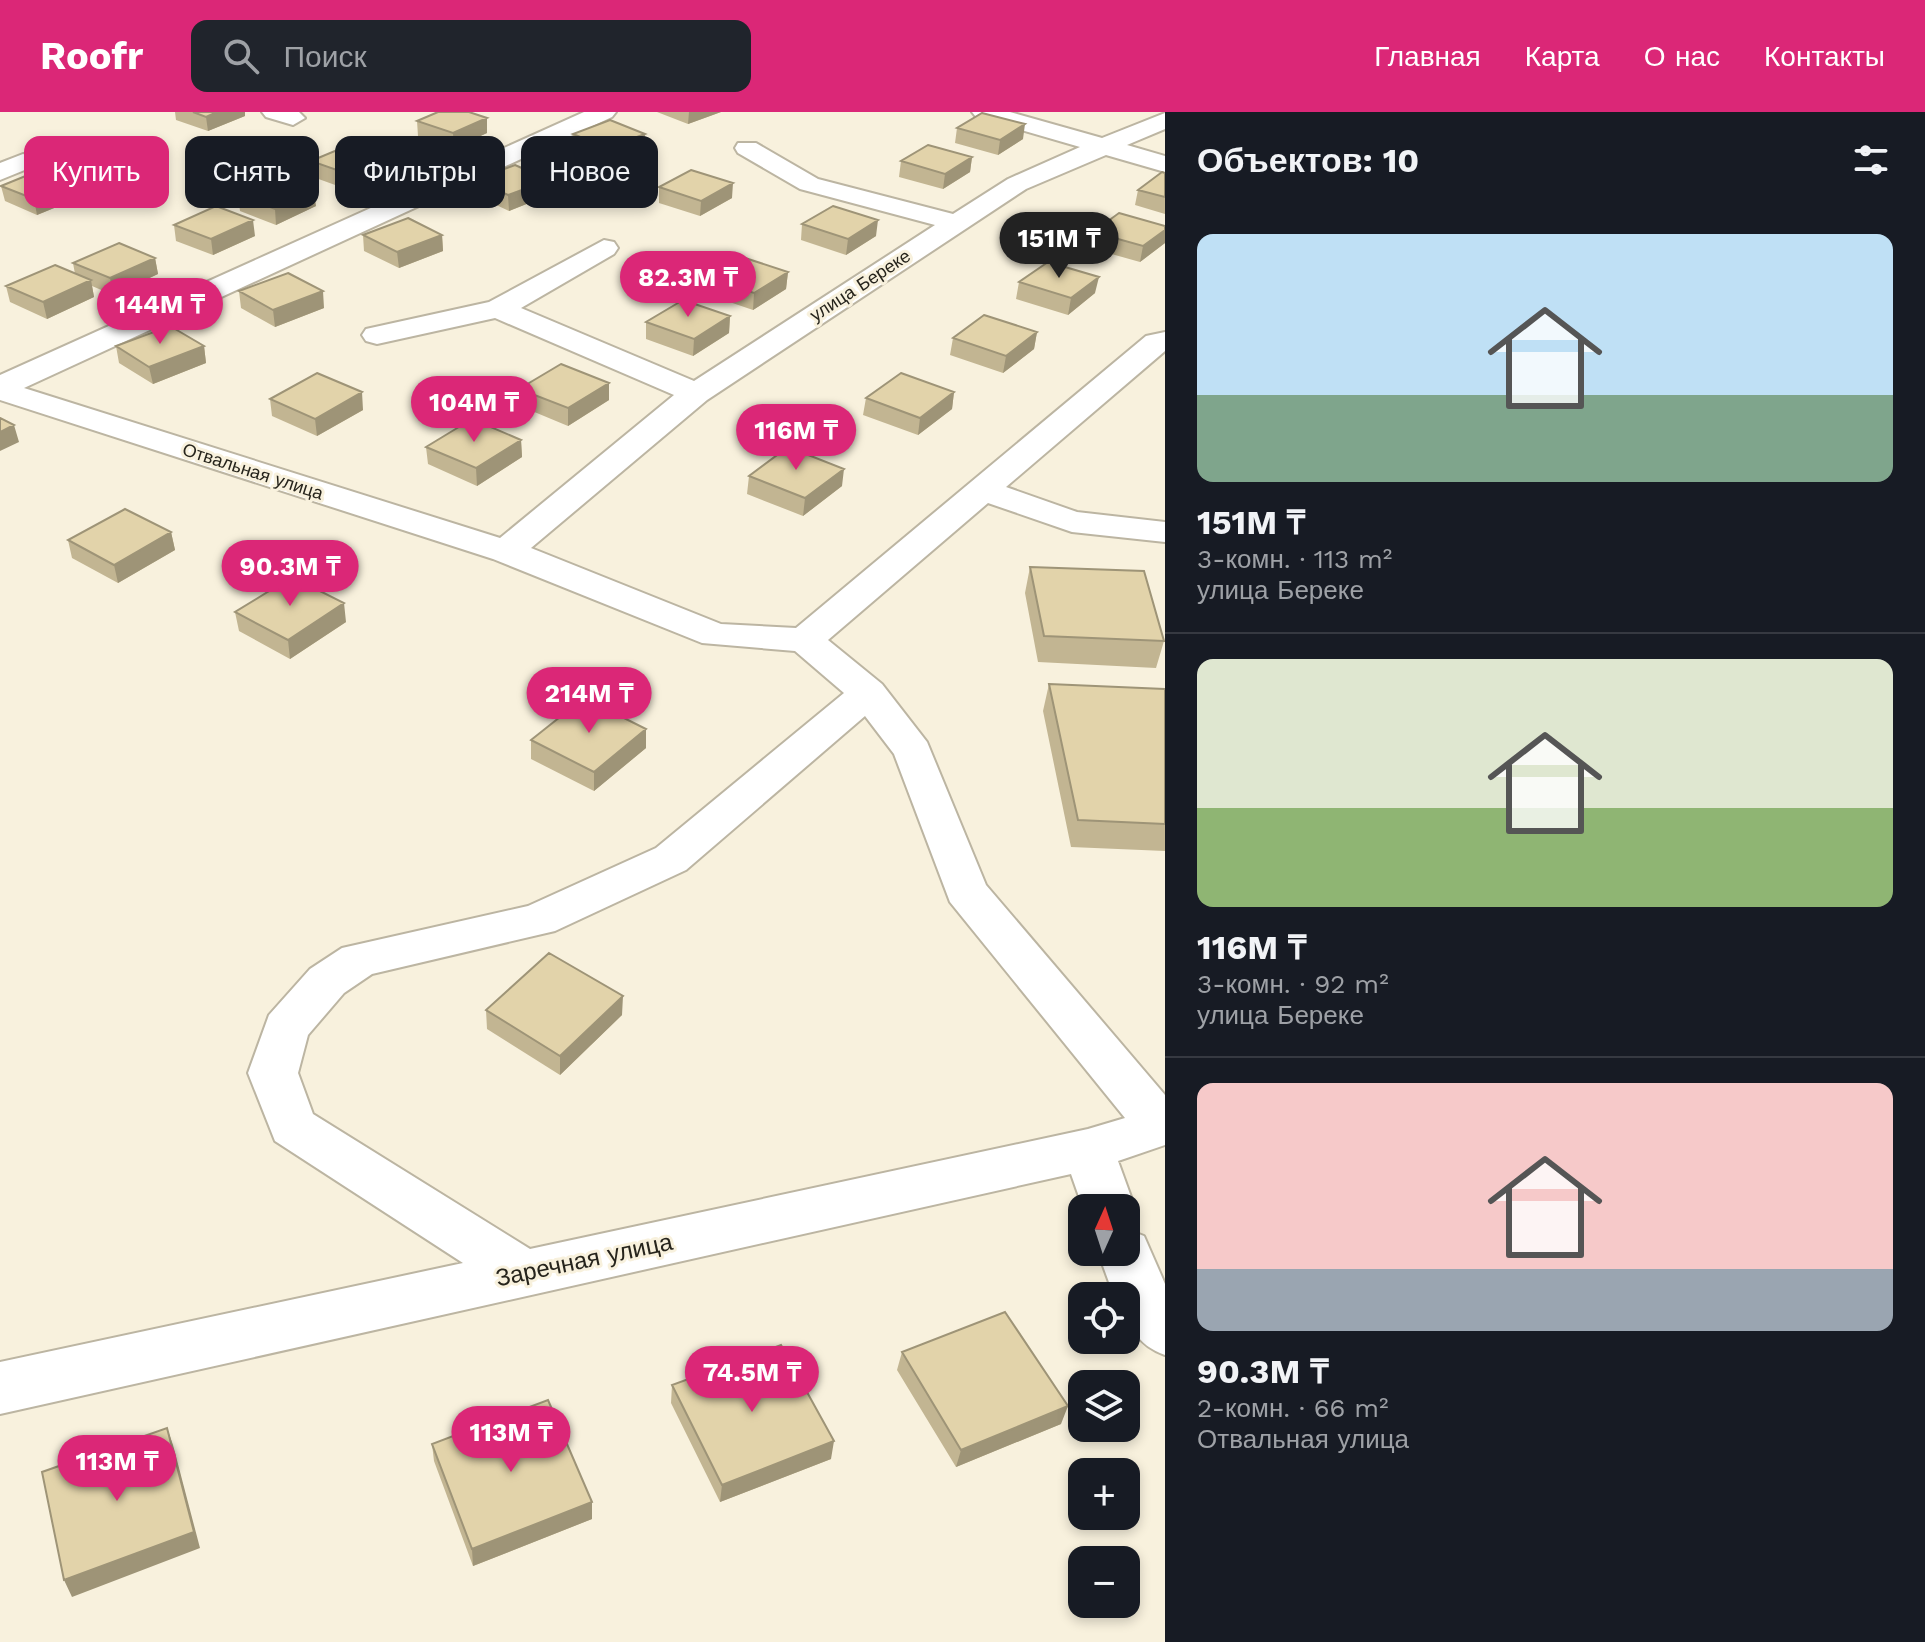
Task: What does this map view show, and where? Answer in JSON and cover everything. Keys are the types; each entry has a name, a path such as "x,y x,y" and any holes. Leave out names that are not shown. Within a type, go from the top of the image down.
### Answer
{"street":[{"name":"Отвальная улица","path":"0,389 604,112"},
{"path":"984,112 1165,164"},
{"name":"улица Береке","path":"506,551 696,393 1017,184 1165,120"},
{"path":"747,148 809,184 957,223"},
{"path":"377,335 498,309 604,248"},
{"path":"498,309 696,393"},
{"path":"1162,339 805,640 868,693 913,751 966,891 1163,1125"},
{"name":"Отвальная улица","path":"0,389 506,551 715,635 805,640"},
{"path":"984,490 1072,522 1165,532"},
{"path":"523,1273 293,1127 273,1073 286,1028 327,981 358,960 539,920 671,859 868,693"},
{"name":"Заречная улица","path":"0,1388 1088,1150 1163,1125"},
{"path":"1088,1150 1104,1194"},
{"path":"1130,1266 1140,1293 1165,1330"}],"building":[{"path":"193,112 217,112 206,117"},
{"path":"438,112 469,112 487,118 453,133 417,121"},
{"path":"982,113 1025,124 1000,140 957,128"},
{"path":"610,120 645,134 578,136 573,134"},
{"path":"928,145 972,157 945,174 901,161"},
{"path":"335,151 335,169 319,164 319,158"},
{"path":"515,165 521,168 521,190 505,194 505,169"},
{"path":"691,170 733,183 701,201 659,187"},
{"path":"1162,172 1165,173 1165,197 1138,190"},
{"path":"24,177 24,195 1,186"},
{"path":"833,206 878,220 848,239 802,224"},
{"path":"212,208 221,208 253,220 211,239 174,225"},
{"path":"1119,213 1165,226 1165,230 1143,246 1093,232"},
{"path":"408,218 442,235 397,252 363,235"},
{"path":"119,243 155,258 110,278 73,263"},
{"path":"742,257 788,272 754,293 707,278"},
{"path":"1048,262 1099,277 1071,298 1019,282"},
{"path":"55,265 91,280 43,302 6,286"},
{"path":"288,273 323,291 273,310 239,291"},
{"path":"683,300 730,316 694,339 646,322"},
{"path":"984,315 1037,332 1006,356 953,338"},
{"path":"170,326 204,346 149,367 116,346"},
{"path":"561,364 609,383 568,408 519,389"},
{"path":"317,373 362,392 315,419 270,399"},
{"path":"901,373 954,392 920,418 866,398"},
{"path":"0,418 14,425 0,432"},
{"path":"472,419 521,440 476,468 426,447"},
{"path":"788,447 844,469 805,498 749,476"},
{"path":"125,509 171,532 114,565 68,540"},
{"path":"1030,567 1144,571 1164,641 1044,636"},
{"path":"292,577 344,603 288,640 235,612"},
{"path":"1049,684 1165,689 1165,824 1078,820"},
{"path":"584,698 646,729 594,772 531,740"},
{"path":"549,953 623,996 560,1056 486,1010"},
{"path":"1005,1312 1068,1406 961,1450 902,1352"},
{"path":"781,1345 834,1441 722,1485 672,1385"},
{"path":"548,1400 592,1502 472,1549 432,1444"},
{"path":"167,1428 194,1532 64,1580 42,1472"}]}
